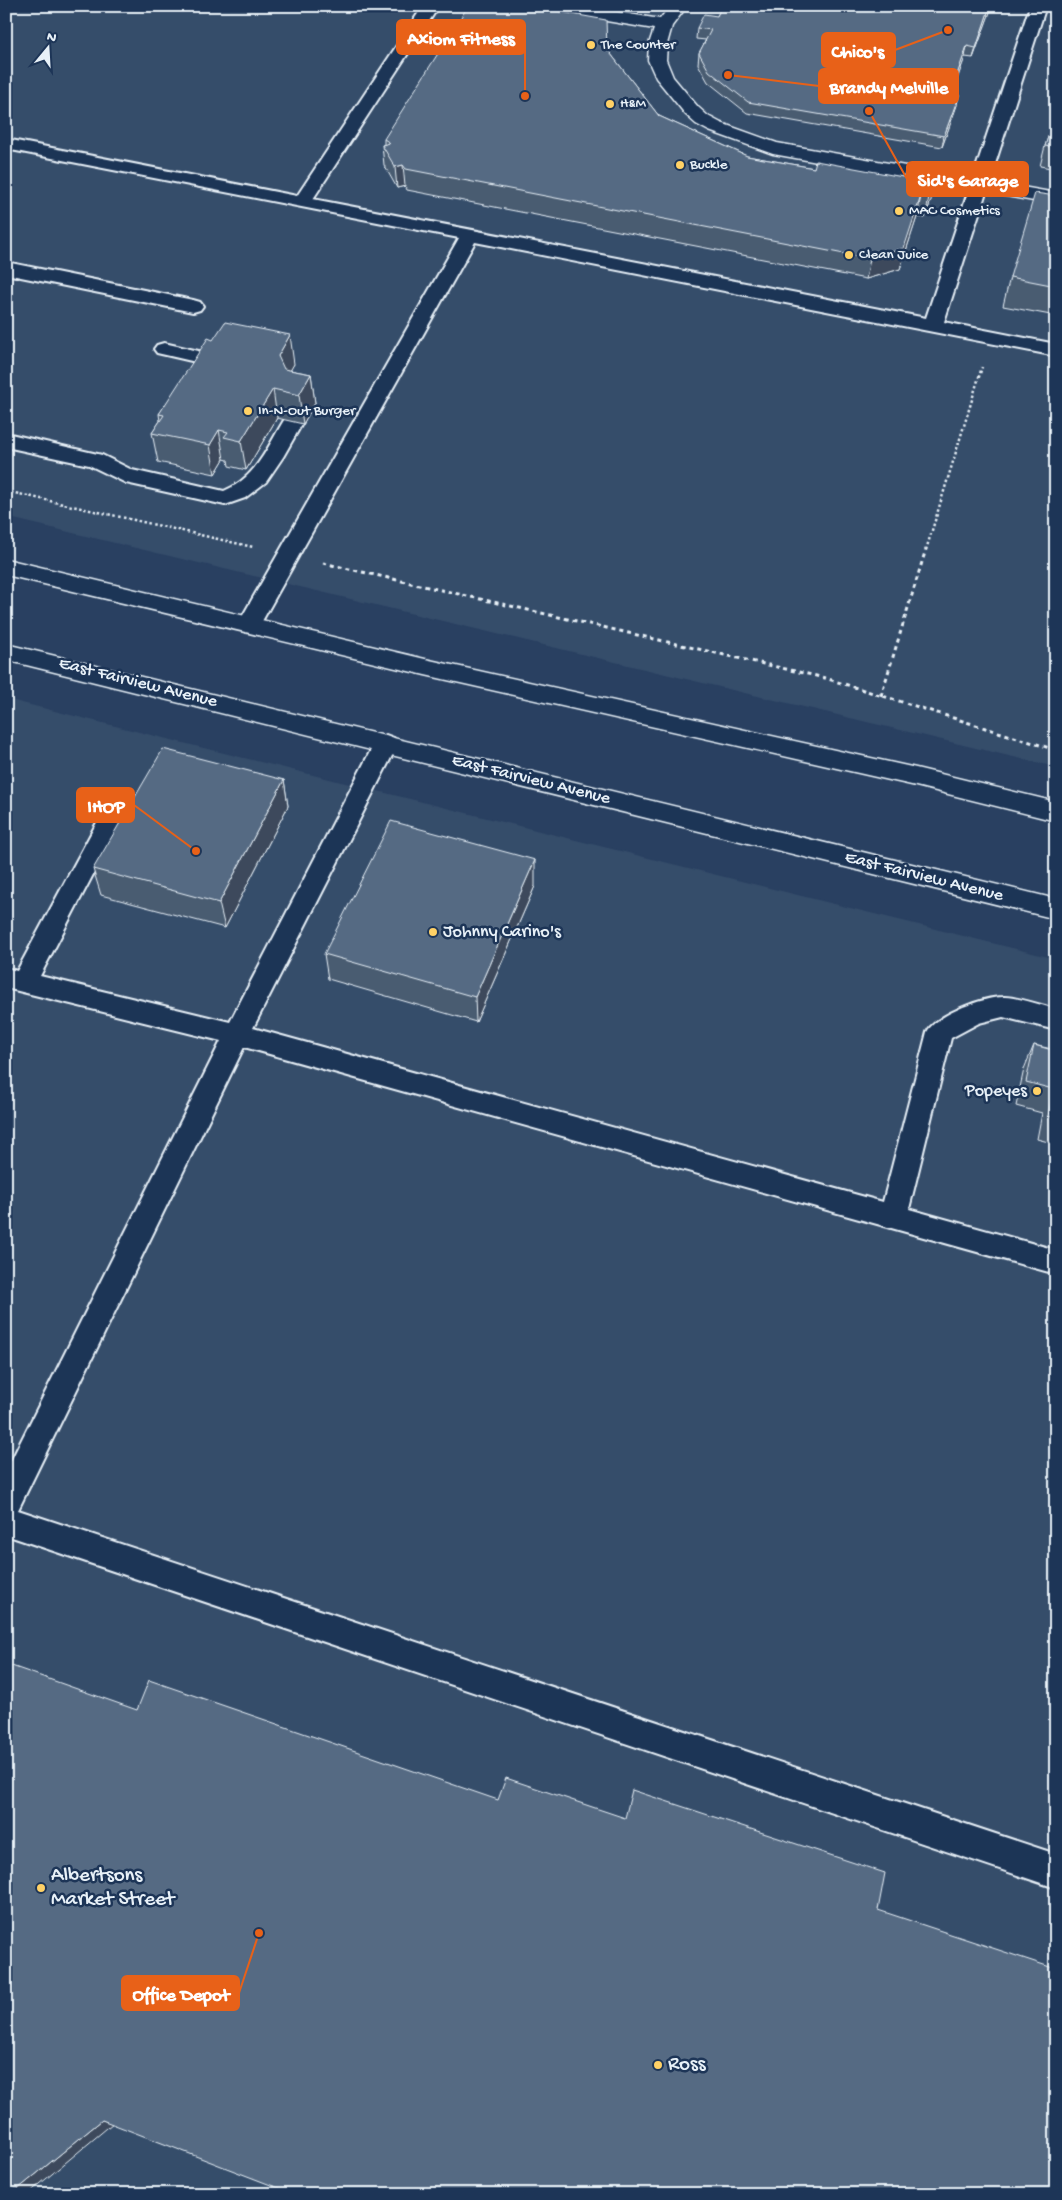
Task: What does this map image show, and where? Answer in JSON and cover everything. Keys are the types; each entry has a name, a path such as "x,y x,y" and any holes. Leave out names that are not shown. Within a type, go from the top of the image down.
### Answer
{"main road":[{"path":"547,6 664,25"},
{"path":"679,6 664,25 658,44 657,60 665,78 692,111 702,120 715,127 773,148 1056,199"},
{"path":"6,567 425,667 916,776 1056,812"},
{"name":"East Fairview Avenue","path":"6,652 1056,909"}],"lane":[{"path":"302,202 431,6"},
{"path":"933,326 1038,6"},
{"path":"6,144 1056,350"},
{"path":"249,624 470,235"},
{"path":"6,268 193,306"},
{"path":"164,349 222,362"},
{"path":"6,440 95,460 126,476 225,498 240,494 252,486 261,476 293,422"},
{"path":"6,1503 236,1034 386,744"},
{"path":"110,818 15,980 236,1034 1056,1262"},
{"path":"893,1217 940,1032 973,1014 1003,1007 1056,1020"},
{"path":"6,1520 1056,1871"}],"path":[{"path":"881,696 991,337"},
{"path":"6,491 825,678 1056,750"}],"shaded area":[{"path":"6,6 1056,6 1056,767 6,517"},
{"path":"6,699 1056,959 1056,2194 6,2194"}],"building":[{"path":"468,6 528,6 606,20 607,49 659,116 747,156 814,168 816,161 903,177 904,174 935,179 929,197 921,196 904,248 870,259 406,169 403,165 395,167 382,145 390,143 384,139"},
{"path":"722,6 990,6 976,48 967,46 953,86 938,83 935,90 959,95 944,136 748,102 709,71 699,53 711,30 697,28 704,14 717,16"},
{"path":"1056,113 1056,148 1045,146"},
{"path":"1035,193 1056,196 1056,286 1010,277"},
{"path":"225,322 290,335 278,356 284,369 311,374 299,395 273,389 241,441 224,437 228,432 219,430 210,445 152,433 164,415 159,414 208,338 213,340"},
{"path":"163,749 284,780 219,903 93,869"},
{"name":"Johnny Carino's","path":"391,821 535,860 475,997 324,954"},
{"path":"1034,1045 1056,1051 1056,1118 1048,1116 1053,1089 1026,1082"},
{"path":"6,1664 137,1710 149,1680 498,1800 506,1778 625,1818 632,1790 885,1873 878,1910 1056,1969 1056,2194 294,2194 102,2120 12,2194 6,2194"}],"place":[{"name":"Chico's","path":"948,30"},
{"name":"The Counter","path":"591,45"},
{"name":"Brandy Melville","path":"728,75"},
{"name":"Axiom Fitness","path":"525,96"},
{"name":"H&M","path":"610,104"},
{"name":"Sid's Garage","path":"869,111"},
{"name":"Buckle","path":"680,165"},
{"name":"MAC Cosmetics","path":"899,211"},
{"name":"Clean Juice","path":"849,255"},
{"name":"In-N-Out Burger","path":"248,411"},
{"name":"IHOP","path":"196,851"},
{"name":"Johnny Carino's","path":"433,932"},
{"name":"Popeyes","path":"1037,1091"},
{"name":"Albertsons Market Street","path":"41,1888"},
{"name":"Office Depot","path":"259,1933"},
{"name":"Ross","path":"658,2065"}]}
